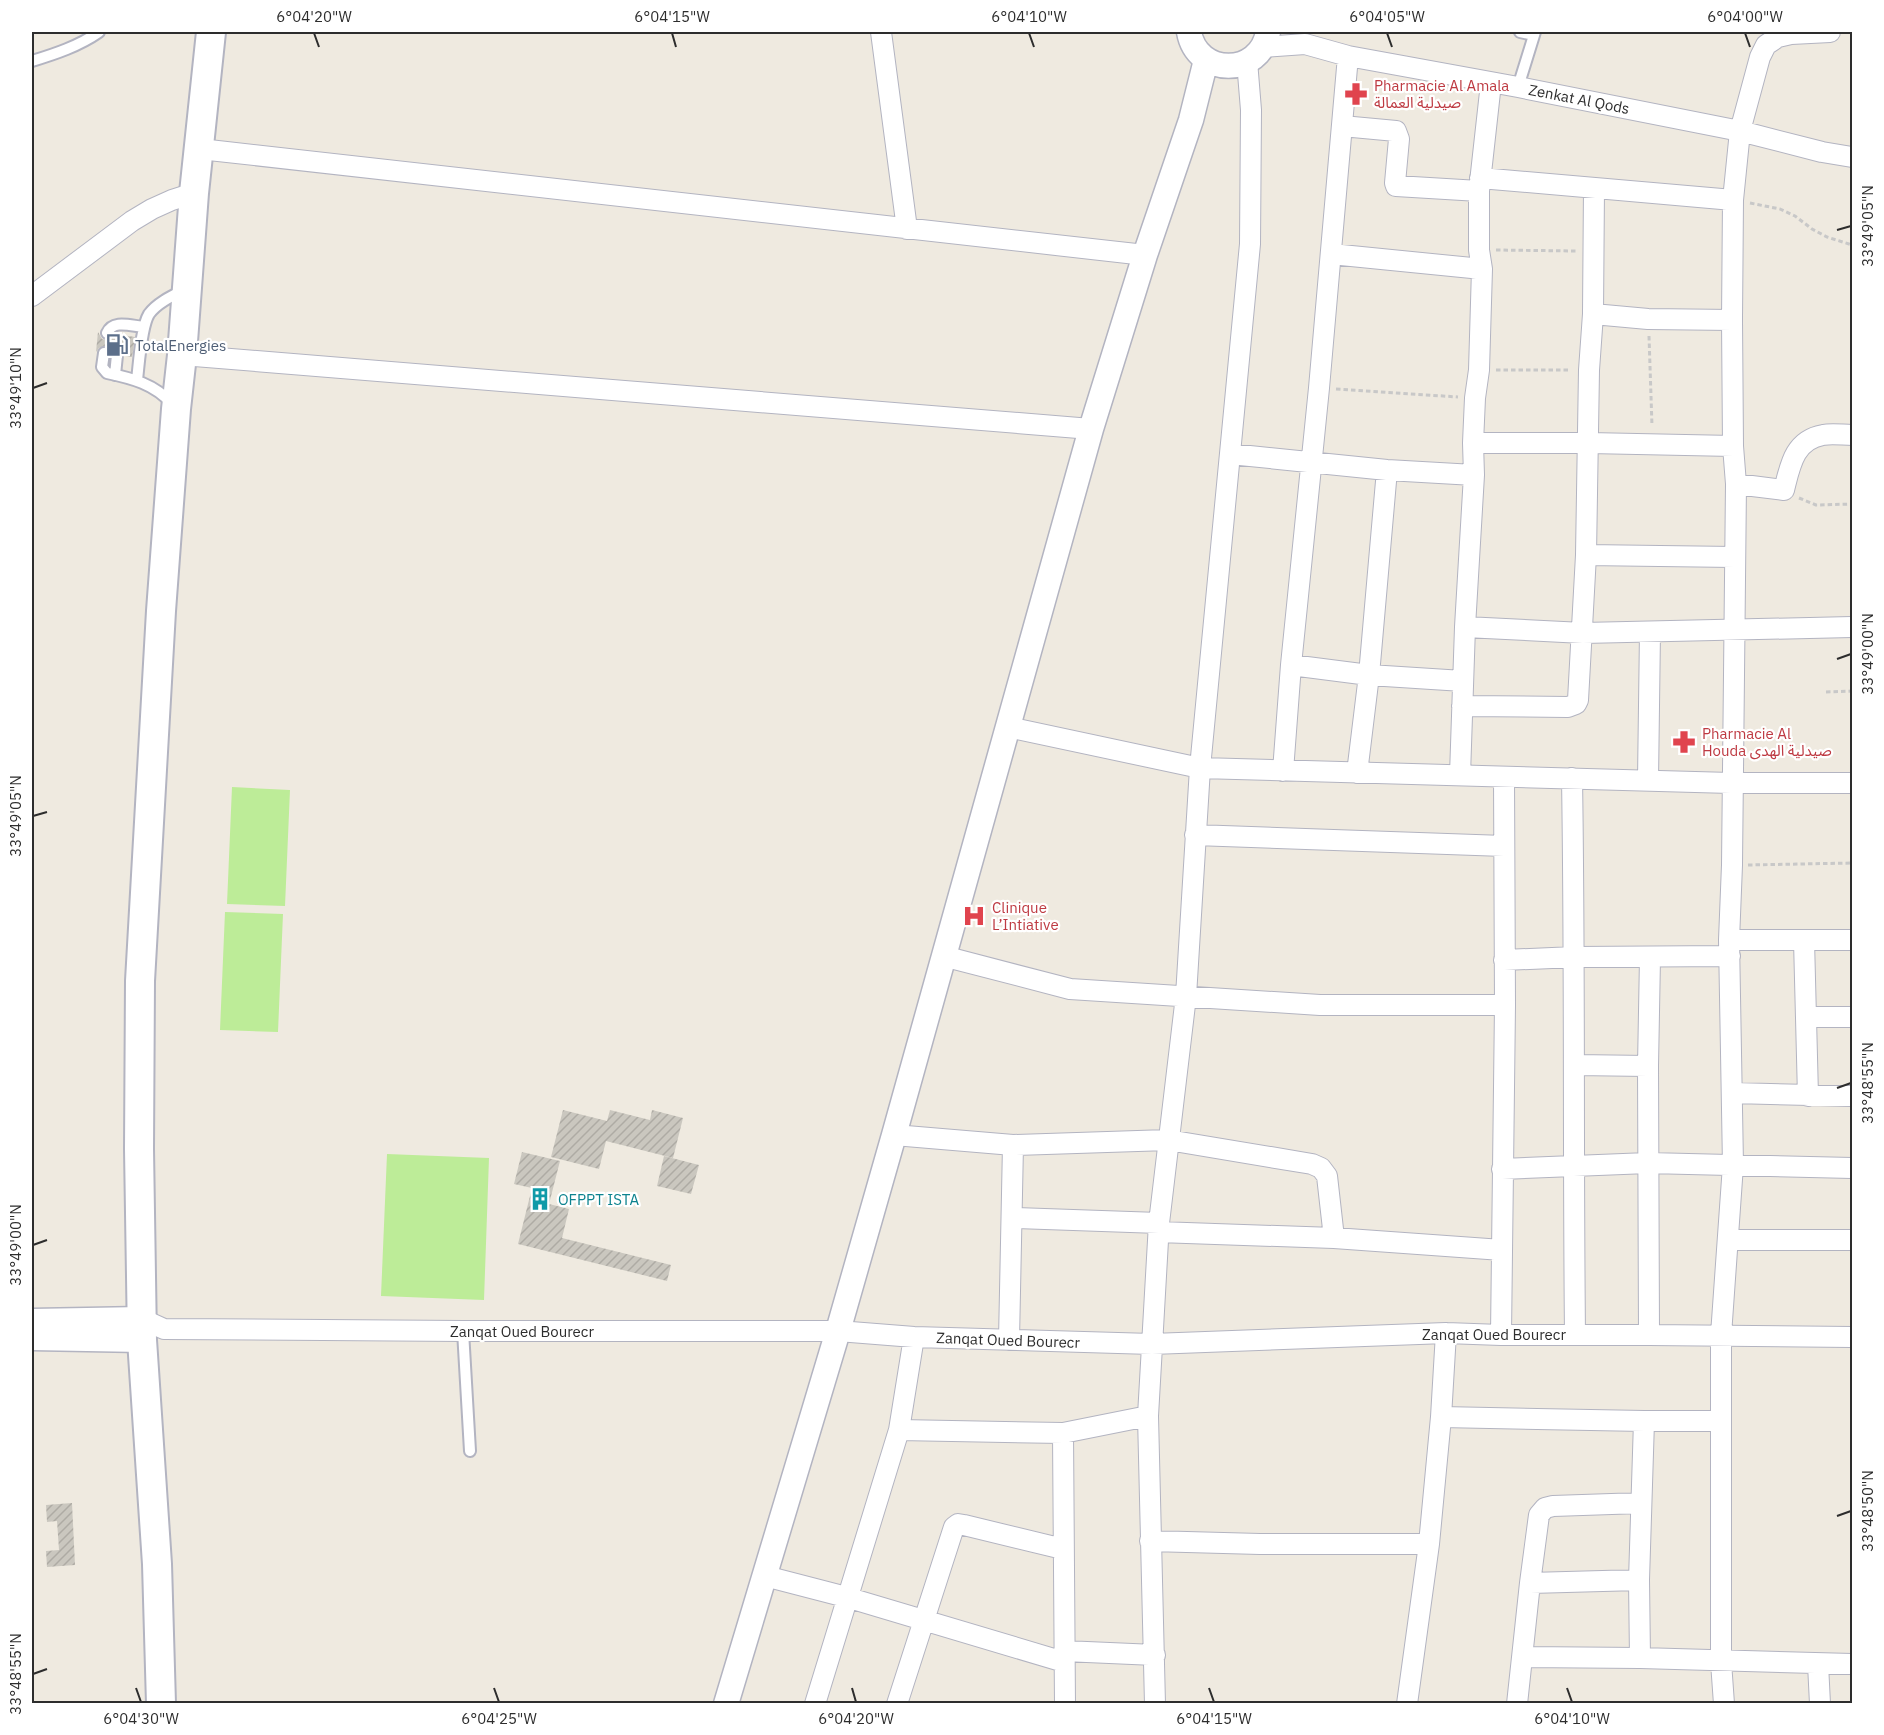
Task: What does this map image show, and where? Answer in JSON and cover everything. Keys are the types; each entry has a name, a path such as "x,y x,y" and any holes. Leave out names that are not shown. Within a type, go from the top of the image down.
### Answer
{"main road":[{"path":"161,1704 149,1329 140,1149 140,981 161,611 176,409 194,193 211,32"}],"street":[{"path":"881,32 907,229"},
{"path":"1189,32 1196,50 1214,63 1234,66 1259,47"},
{"path":"1724,1704 1720,1662 1721,1335 1733,1165 1730,948 1736,484 1733,446 1733,200 1740,130 1760,57 1766,45 1779,37 1791,34 1830,32"},
{"name":"Zenkat Al Qods","path":"1259,47 1298,38 1348,56 1740,130 1822,152 1852,157"},
{"path":"1155,1704 1148,1416 1159,1228 1186,996 1200,768 1250,244 1251,110 1259,47"},
{"path":"1283,771 1348,56"},
{"path":"726,1704 894,1136 1091,429 1145,255 1191,120 1214,63"},
{"path":"1460,775 1465,627 1474,475 1475,398 1479,370 1482,269 1479,250 1479,184 1491,83"},
{"path":"1342,126 1396,131 1399,135 1396,186 1479,184 1594,188 1733,200"},
{"path":"200,149 1145,255"},
{"path":"1462,706 1572,706 1578,700 1586,555 1594,188"},
{"path":"32,296 132,220 172,200 194,193"},
{"path":"1331,254 1482,269"},
{"path":"1593,314 1648,319 1732,320"},
{"path":"182,355 1091,429"},
{"path":"1736,484 1784,490 1793,457 1799,447 1808,440 1823,435 1852,435"},
{"path":"1473,443 1733,446"},
{"path":"1230,454 1388,470 1474,475"},
{"path":"1357,773 1369,675 1388,470"},
{"path":"1586,555 1734,557"},
{"path":"1465,627 1583,633 1852,627"},
{"path":"1648,780 1650,632"},
{"path":"1291,665 1369,675 1463,681"},
{"path":"1008,727 1200,768 1731,783 1852,783"},
{"path":"1501,1335 1505,1005 1504,777"},
{"path":"1572,778 1575,957 1573,1167 1575,1335"},
{"path":"1195,835 1504,846"},
{"path":"1504,960 1575,957 1650,958 1804,940 1852,940"},
{"path":"1804,940 1808,1096"},
{"path":"943,956 1070,989 1320,1005 1505,1005"},
{"path":"1649,1335 1650,958"},
{"path":"1806,1017 1852,1017"},
{"path":"1575,1065 1648,1065"},
{"path":"1732,1093 1852,1096"},
{"path":"894,1136 1013,1145 1168,1140 1312,1164 1321,1168 1327,1176 1334,1238"},
{"path":"1009,1340 1013,1145"},
{"path":"1502,1169 1648,1164 1852,1168"},
{"path":"1013,1218 1502,1250"},
{"path":"1728,1240 1852,1240"},
{"path":"32,1321 149,1329"},
{"path":"32,1338 149,1329"},
{"name":"Zanqat Oued Bourecr","path":"149,1329 838,1331 914,1337 1152,1344 1446,1333 1852,1337"},
{"path":"1407,1704 1429,1544 1446,1333"},
{"path":"815,1704 899,1430 914,1337"},
{"path":"899,1430 1063,1433 1148,1416"},
{"path":"1441,1417 1721,1421"},
{"path":"1640,1658 1639,1580 1644,1421"},
{"path":"1063,1433 1065,1704"},
{"path":"1517,1704 1539,1515 1545,1508 1553,1506 1641,1503"},
{"path":"897,1704 954,1527 958,1524 1063,1549"},
{"path":"1150,1540 1260,1544 1429,1544"},
{"path":"765,1576 1064,1657 1155,1655"},
{"path":"1530,1583 1639,1580"},
{"path":"1522,1658 1640,1658 1852,1664"},
{"path":"1818,1664 1820,1704"}],"lane":[{"path":"32,61 86,40 99,32"},
{"path":"1518,87 1535,33 1520,32"},
{"path":"137,380 144,327 150,314 157,306 187,288"},
{"path":"107,333 112,326 121,330 144,327"},
{"path":"104,353 102,364 107,373 137,380 158,391 176,409"},
{"path":"115,375 117,355"},
{"path":"463,1331 471,1451"}],"path":[{"path":"1733,200 1780,209 1827,237 1852,244"},
{"path":"1479,250 1593,251"},
{"path":"1648,319 1653,445"},
{"path":"1479,370 1589,370"},
{"path":"1319,388 1475,398"},
{"path":"1784,490 1816,505 1852,504"},
{"path":"1826,692 1852,691"},
{"path":"1732,866 1852,863"}],"green space":[{"path":"232,787 290,790 285,906 227,904"},
{"path":"225,912 283,914 278,1032 220,1030"},
{"path":"387,1154 489,1158 484,1300 381,1296"}],"building":[{"name":"TotalEnergies","path":"98,332 102,339 106,340 111,339 115,334 135,337 132,357 124,356 121,349 114,348 111,351 104,346 96,352"},
{"path":"563,1110 607,1121 610,1110 650,1120 652,1110 683,1118 673,1158 606,1141 599,1169 551,1157"},
{"path":"522,1152 560,1161 549,1204 569,1209 562,1238 671,1265 667,1281 518,1244 532,1188 514,1184"},
{"path":"664,1156 699,1165 691,1194 657,1186"},
{"path":"72,1503 75,1565 47,1567 46,1551 59,1550 57,1521 47,1522 46,1505"}],"place":[{"name":"Pharmacie Al Amala صيدلية العمالة","path":"1356,94"},
{"name":"TotalEnergies","path":"117,345"},
{"name":"Pharmacie Al Houda صيدلية الهدى","path":"1684,742"},
{"name":"Clinique L’Intiative","path":"974,916"},
{"name":"OFPPT ISTA","path":"540,1199"}]}
